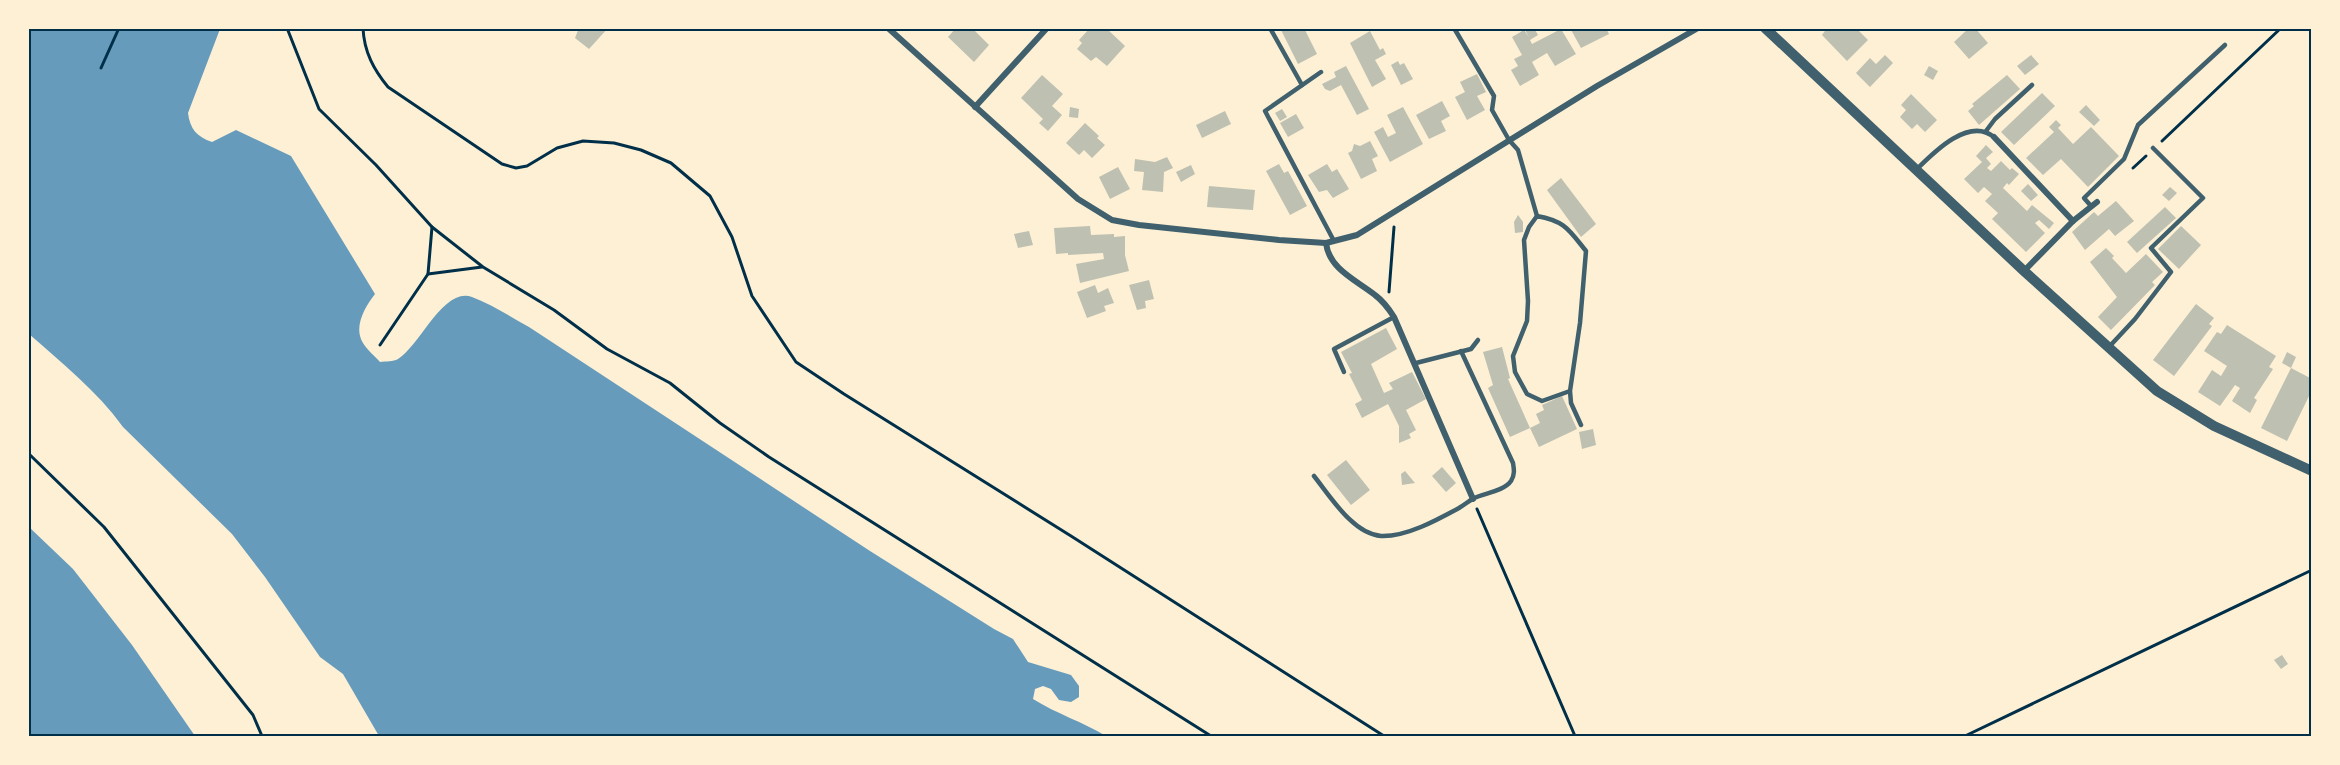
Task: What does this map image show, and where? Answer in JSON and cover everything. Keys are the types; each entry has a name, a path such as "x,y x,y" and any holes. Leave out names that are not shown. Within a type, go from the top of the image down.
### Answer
{"street":[{"path":"888,28 1078,199 1112,220 1140,225 1326,243 1357,235 1597,86 1698,28"},
{"path":"975,107 1047,28"},
{"path":"1765,28 2024,271 2157,391 2214,426 2312,471"},
{"path":"1994,137 2073,221"},
{"path":"2024,271 2073,221 2094,204"},
{"path":"1326,243 1328,254 1340,269 1377,296 1394,317 1416,363 1473,499"}],"lane":[{"path":"1270,28 1302,85"},
{"path":"1454,28 1494,96 1492,110 1509,140 1518,150 1537,216"},
{"path":"2094,204 2084,198 2124,159 2138,125 2225,45"},
{"path":"1321,72 1265,111 1334,242"},
{"path":"1986,131 1995,119 2032,86"},
{"path":"1917,169 1953,138 1972,131 1986,131 1994,137"},
{"path":"2108,348 2135,319 2171,272 2151,248 2203,198 2154,148"},
{"path":"1537,216 1524,240 1527,321 1513,356 1515,372 1527,394 1542,401 1570,391"},
{"path":"1537,216 1555,219 1566,227 1586,251 1580,323 1570,391 1571,403 1581,425"},
{"path":"1344,372 1334,350 1394,317"},
{"path":"1416,363 1471,349 1478,340"},
{"path":"1314,476 1354,525 1379,536 1398,534 1419,527 1473,499 1505,486 1512,480 1513,463 1461,351"}],"path":[{"path":"101,68 119,28"},
{"path":"287,28 319,109 376,165 432,227 483,267 554,310 607,349 670,383 720,423 769,457 1211,736"},
{"path":"363,28 368,55 376,72 388,87 502,164 516,168 526,166 557,148 583,141 614,143 641,150 671,163 710,196 732,237 752,297 796,362 1384,736"},
{"path":"2129,171 2281,28"},
{"path":"1388,308 1395,223 1392,213"},
{"path":"380,345 428,274 432,227"},
{"path":"428,274 483,267"},
{"path":"28,453 104,527 253,715 262,736"},
{"path":"1473,499 1575,736"},
{"path":"1965,736 2312,570"}],"water":[{"path":"29,29 220,29 188,113 190,124 198,135 212,142 236,130 291,156 375,294 364,311 359,330 365,346 380,362 396,360 406,352 432,319 451,301 461,296 472,297 494,307 529,327 870,551 1013,639 1028,662 1071,675 1079,686 1079,697 1071,702 1059,700 1051,689 1043,686 1035,689 1033,699 1106,736 379,736 343,674 320,657 265,577 232,534 123,427 91,389 29,334"},
{"path":"29,527 73,569 132,645 195,736 29,736"}],"building":[{"path":"579,28 608,28 589,49 575,38"},
{"path":"956,28 972,28 989,45 974,62 948,37"},
{"path":"1090,28 1106,28 1125,46 1107,66 1096,57 1091,61 1077,49 1082,43 1079,40"},
{"path":"1280,28 1304,28 1317,54 1298,64"},
{"path":"1524,28 1534,28 1538,35 1530,40 1532,44 1561,29 1576,54 1555,66 1547,53 1532,62 1539,75 1520,86 1511,70 1518,66 1514,59 1522,55 1512,37 1524,30 1529,37"},
{"path":"1570,28 1606,28 1609,34 1581,48"},
{"path":"1827,28 1856,28 1868,40 1847,61 1822,35"},
{"path":"1969,28 1975,28 1988,43 1969,59 1954,42"},
{"path":"1370,31 1380,50 1383,48 1386,54 1375,60 1386,79 1372,87 1350,43"},
{"path":"1885,55 1893,63 1870,87 1856,73 1870,58 1876,64"},
{"path":"2031,55 2039,64 2025,75 2017,66"},
{"path":"1398,61 1400,65 1404,63 1413,79 1401,85 1391,65"},
{"path":"1346,66 1369,109 1357,115 1341,85 1330,91 1322,84 1336,77 1334,72"},
{"path":"1929,66 1938,71 1933,80 1924,75"},
{"path":"1477,74 1486,92 1477,96 1485,110 1467,120 1455,97 1465,92 1460,82"},
{"path":"1042,75 1063,94 1052,106 1062,115 1048,131 1039,123 1043,119 1021,98"},
{"path":"2007,75 2020,89 1979,125 1968,111 1974,106 1972,104"},
{"path":"2042,93 2055,106 2014,145 2001,132"},
{"path":"1911,94 1937,120 1925,132 1917,124 1912,129 1900,117 1906,110 1901,105"},
{"path":"1442,101 1450,116 1441,121 1446,131 1429,139 1416,115"},
{"path":"2086,105 2100,120 2094,126 2079,112"},
{"path":"1070,107 1079,109 1078,118 1069,117"},
{"path":"1403,107 1423,144 1390,162 1374,132 1383,127 1388,137 1396,133 1387,115"},
{"path":"1282,109 1287,117 1280,121 1275,113"},
{"path":"1225,111 1231,124 1202,138 1196,125"},
{"path":"1296,114 1304,128 1288,137 1280,123"},
{"path":"2056,120 2061,125 2058,128 2073,144 2091,127 2119,156 2088,187 2061,159 2043,175 2026,158 2054,132 2049,127"},
{"path":"1085,123 1105,145 1092,158 1084,150 1079,155 1066,143"},
{"path":"1370,141 1378,156 1372,159 1377,171 1361,179 1348,153 1352,151 1354,144 1360,146"},
{"path":"1986,145 1993,152 1986,158 1991,164 1987,168 1991,171 2001,161 2010,170 2012,168 2019,174 2003,188 2027,211 2032,205 2054,223 2049,229 2039,220 2035,223 2045,233 2026,252 1992,219 1998,213 1985,201 1992,194 1984,187 1978,193 1964,179 1982,162 1976,156"},
{"path":"1167,157 1173,168 1164,172 1163,192 1142,190 1144,172 1134,171 1135,159 1155,162"},
{"path":"1279,164 1284,173 1288,171 1307,206 1290,215 1266,171"},
{"path":"1327,164 1332,172 1337,169 1349,189 1333,198 1327,190 1319,192 1308,175"},
{"path":"1191,165 1195,174 1181,182 1176,172"},
{"path":"1118,167 1130,189 1110,199 1099,177"},
{"path":"1561,178 1596,224 1581,237 1547,190"},
{"path":"2028,184 2038,195 2031,201 2021,191"},
{"path":"1209,186 1255,190 1253,210 1207,207"},
{"path":"2170,187 2177,193 2169,201 2162,195"},
{"path":"2116,201 2134,221 2115,236 2109,229 2085,250 2072,232 2094,212 2098,216"},
{"path":"2165,207 2176,218 2137,253 2127,242"},
{"path":"1518,215 1523,222 1523,232 1515,233 1514,222"},
{"path":"1090,226 1091,235 1125,236 1125,255 1129,271 1080,283 1076,264 1104,259 1103,253 1056,254 1054,228"},
{"path":"2181,226 2201,245 2179,269 2158,249"},
{"path":"1029,231 1033,245 1018,248 1014,234"},
{"path":"2106,248 2126,273 2146,254 2163,272 2152,282 2155,285 2111,330 2098,317 2117,297 2090,262"},
{"path":"1149,280 1154,299 1145,301 1146,308 1137,310 1129,285"},
{"path":"1095,285 1098,293 1108,288 1114,303 1104,306 1106,311 1087,318 1077,292"},
{"path":"2196,304 2214,318 2209,324 2212,326 2174,376 2153,360"},
{"path":"2227,325 2276,356 2269,367 2273,369 2254,398 2257,400 2250,413 2232,401 2240,388 2235,385 2220,406 2198,392 2212,370 2221,376 2227,366 2204,351 2217,332 2221,334"},
{"path":"1386,328 1397,349 1371,364 1384,393 1393,389 1389,383 1412,372 1426,399 1406,410 1416,430 1409,434 1411,438 1399,443 1399,426 1388,404 1362,418 1355,404 1362,400 1341,352"},
{"path":"1502,347 1510,378 1508,379 1530,428 1510,437 1488,388 1493,385 1483,352"},
{"path":"2287,352 2296,357 2291,368 2282,363"},
{"path":"2291,368 2312,379 2312,390 2287,441 2261,428"},
{"path":"1562,396 1577,429 1539,447 1530,428 1540,423 1536,414 1544,410 1542,405"},
{"path":"1593,429 1596,445 1582,449 1579,432"},
{"path":"1346,460 1370,490 1351,505 1327,475"},
{"path":"1442,467 1456,483 1446,492 1432,476"},
{"path":"1405,471 1415,483 1402,485 1401,474"},
{"path":"2282,655 2288,664 2281,669 2274,660"}]}
